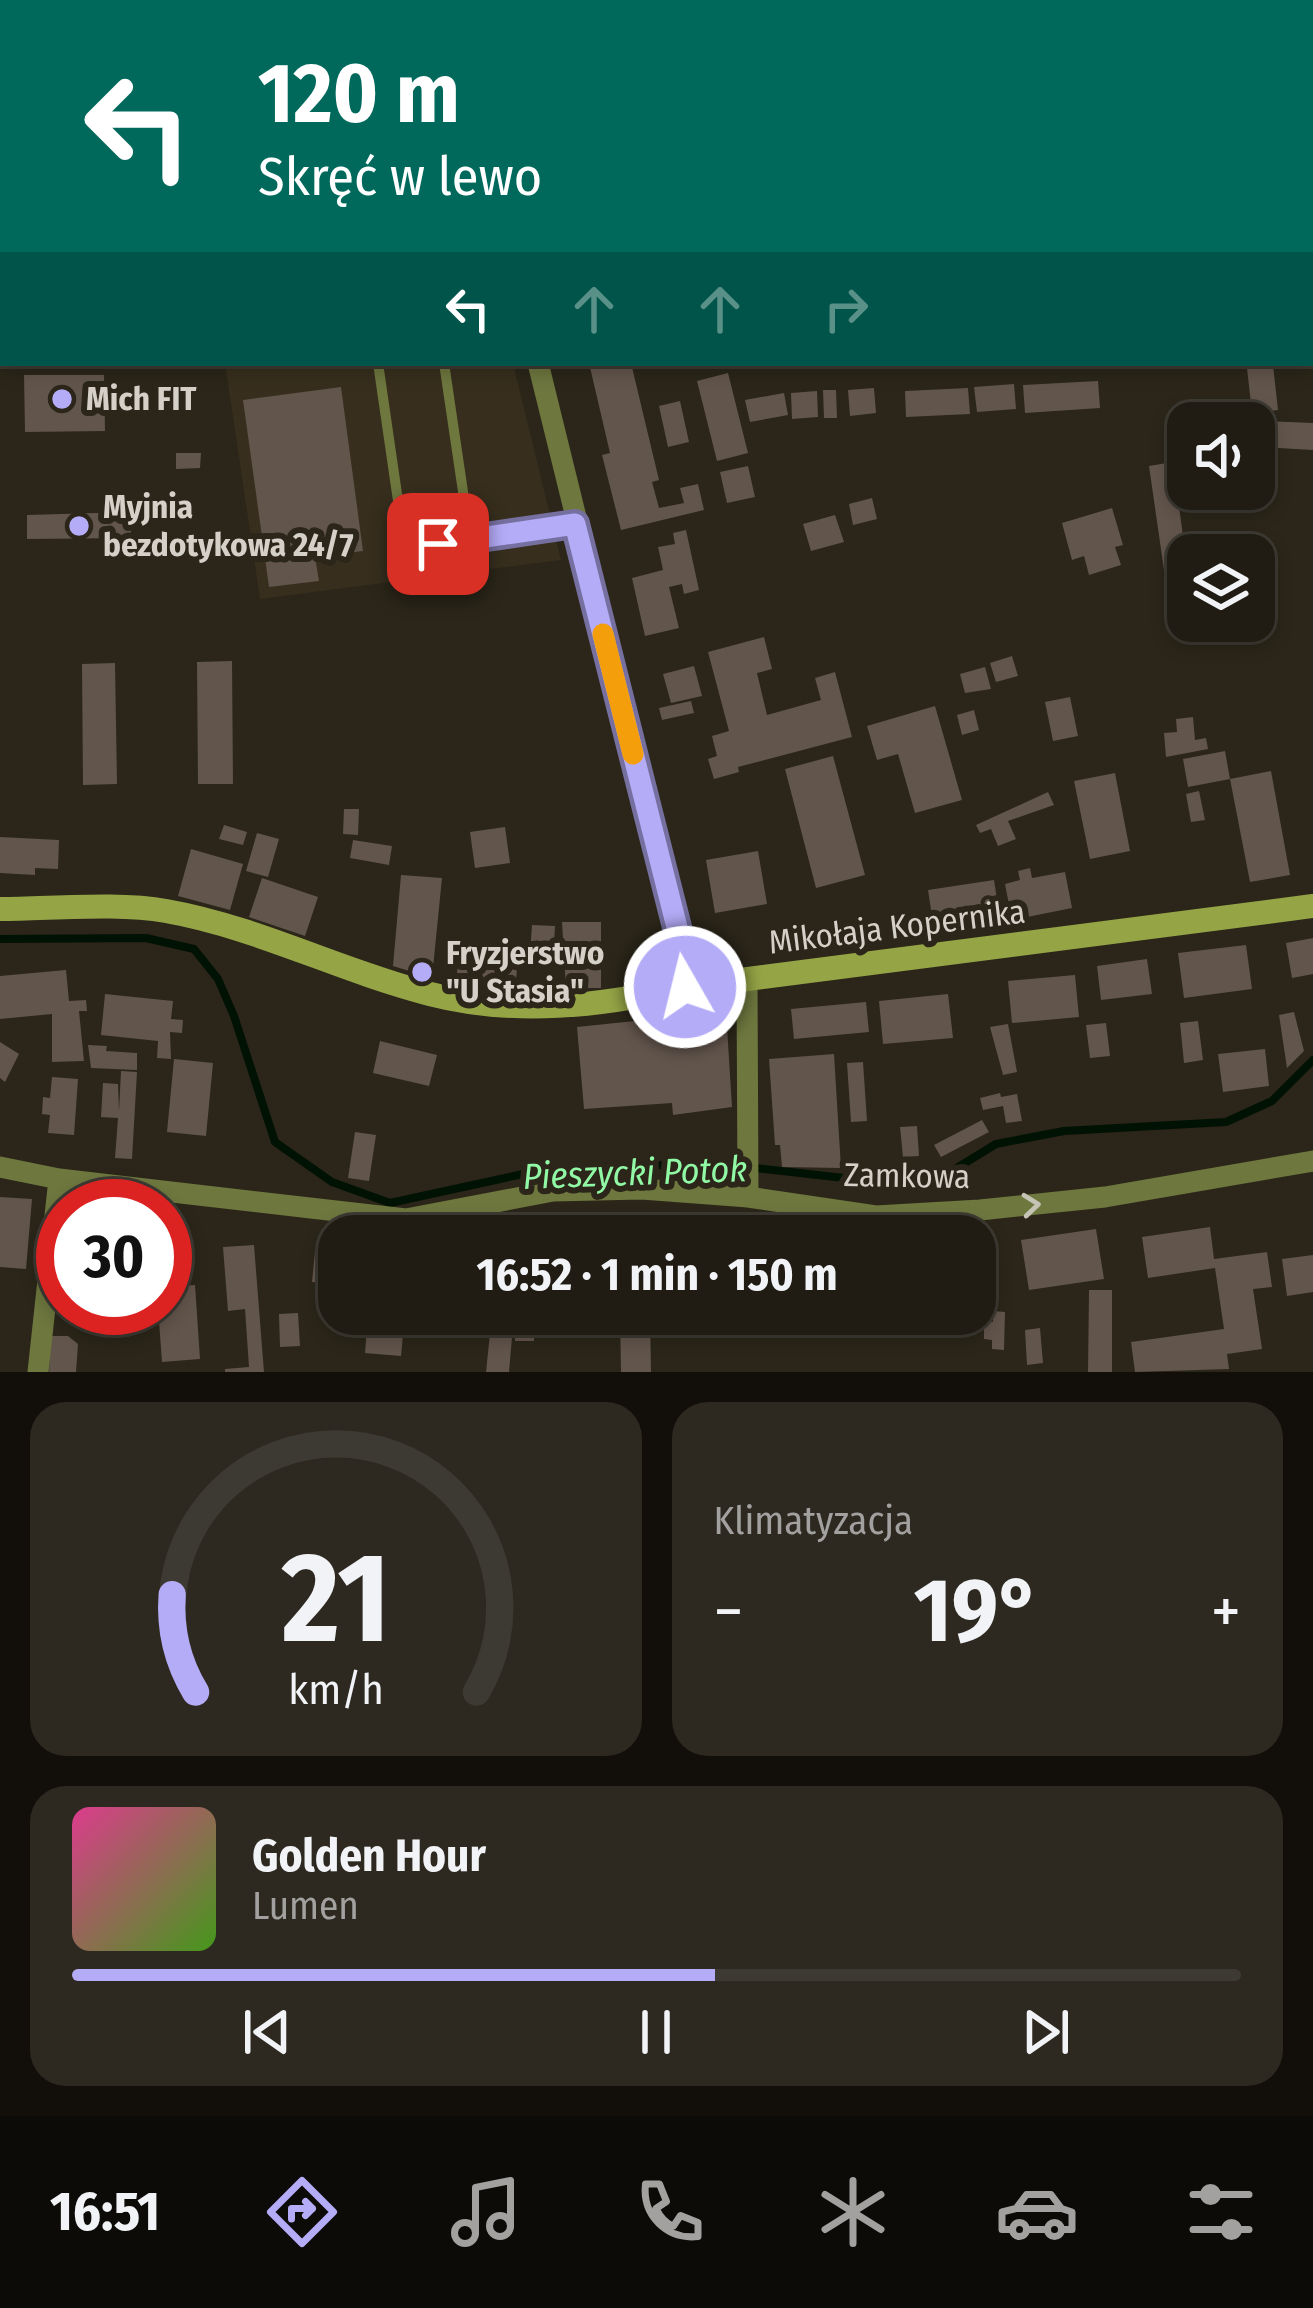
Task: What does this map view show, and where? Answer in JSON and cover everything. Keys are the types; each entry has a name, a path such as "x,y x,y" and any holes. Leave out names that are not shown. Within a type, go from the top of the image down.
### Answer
{"street":[{"path":"539,366 682,947 685,987"},
{"name":"Mikołaja Kopernika","path":"0,909 161,910 235,927 428,994 480,1004 575,1006 685,987 1313,906"},
{"path":"747,979 748,1190"},
{"name":"Zamkowa","path":"192,1194 406,1219 553,1191 748,1190 875,1216 1105,1197 1313,1161"},
{"name":"Zamkowa","path":"0,1167 59,1179"},
{"path":"38,1372 42,1335"}],"lane":[{"path":"378,366 405,549 575,524"},
{"path":"444,366 470,539"}],"shaded area":[{"path":"225,366 514,366 561,560 260,599"}],"building":[{"path":"590,366 632,366 659,480 652,482 659,508 684,503 680,488 698,484 704,510 621,530 602,455 610,453"},
{"path":"1273,366 1278,410 1275,402 1251,402 1247,368"},
{"path":"728,373 748,453 717,461 697,381"},
{"path":"24,375 104,375 105,431 25,432"},
{"path":"1098,381 1100,408 1025,413 1023,385"},
{"path":"1014,384 1016,409 977,412 974,387"},
{"path":"341,387 363,551 315,557 319,581 269,587 243,400"},
{"path":"874,388 876,413 850,416 848,390"},
{"path":"968,388 970,414 906,417 905,391"},
{"path":"823,390 836,390 837,418 824,418"},
{"path":"817,391 818,417 792,419 791,393"},
{"path":"784,393 788,415 750,422 745,400"},
{"path":"680,401 689,442 668,447 659,406"},
{"path":"1275,421 1313,423 1313,450 1278,448"},
{"path":"176,453 201,453 200,468 176,469"},
{"path":"1167,463 1167,510 1179,510 1183,534 1167,534 1165,577 1149,466"},
{"path":"748,466 755,497 727,503 720,472"},
{"path":"872,498 877,519 853,525 849,504"},
{"path":"1112,508 1123,545 1115,547 1121,565 1089,575 1084,556 1072,560 1062,523"},
{"name":"Myjnia bezdotykowa 24/7","path":"131,512 131,538 27,539 27,515"},
{"path":"835,515 844,542 811,551 803,524"},
{"path":"686,530 699,590 684,594 682,584 669,587 679,628 645,636 632,578 663,570 658,547 675,544 673,533"},
{"path":"764,637 772,669 757,673 767,715 821,700 815,678 835,672 852,737 738,767 739,772 714,779 708,759 717,756 712,736 729,731 708,652"},
{"path":"1012,656 1018,676 996,682 990,663"},
{"path":"232,661 233,784 198,784 197,662"},
{"path":"115,663 117,784 83,785 82,664"},
{"path":"694,666 702,696 671,703 663,674"},
{"path":"985,667 991,689 965,693 960,674"},
{"path":"1070,697 1078,736 1053,741 1045,702"},
{"path":"691,701 694,713 662,720 659,708"},
{"path":"935,706 962,800 915,813 898,754 877,760 867,726"},
{"path":"974,710 979,730 962,735 957,715"},
{"path":"1193,717 1195,740 1206,738 1208,749 1166,757 1164,733 1177,732 1176,719"},
{"path":"1225,751 1230,779 1188,787 1183,759"},
{"path":"833,756 865,875 816,888 785,769"},
{"path":"1271,771 1290,875 1250,882 1230,779"},
{"path":"1115,773 1130,851 1090,859 1074,781"},
{"path":"1199,791 1205,820 1191,822 1186,794"},
{"path":"1048,792 1054,805 1008,821 1016,839 998,846 991,829 980,833 976,825"},
{"path":"344,809 359,809 358,835 343,834"},
{"path":"224,825 247,832 243,845 219,839"},
{"path":"505,827 510,863 475,868 470,832"},
{"path":"257,833 279,839 268,877 246,871"},
{"path":"0,837 59,840 58,869 35,868 35,875 0,873"},
{"path":"353,840 392,846 389,865 350,858"},
{"path":"191,849 243,864 230,910 178,896"},
{"path":"758,851 767,904 715,913 706,860"},
{"path":"1030,868 1032,878 1065,872 1072,908 1012,920 1005,884 1020,880 1018,871"},
{"path":"401,875 442,878 432,978 393,966"},
{"path":"262,878 318,897 305,936 249,917"},
{"path":"994,880 1000,919 934,929 928,890"},
{"path":"562,922 601,922 601,988 566,988"},
{"path":"532,925 555,926 553,966 534,964"},
{"path":"1313,938 1313,974 1292,978 1286,943"},
{"path":"460,945 519,951 515,988 456,982"},
{"path":"1246,945 1252,989 1184,998 1178,953"},
{"path":"1147,959 1152,994 1101,1000 1097,966"},
{"path":"66,970 69,1001 86,1000 87,1011 79,1011 84,1061 52,1062 52,1014 0,1019 0,976"},
{"path":"1075,975 1079,1017 1012,1023 1008,981"},
{"path":"105,994 173,1001 171,1019 183,1020 182,1033 170,1032 171,1059 157,1058 158,1041 101,1035"},
{"path":"948,994 953,1038 883,1044 879,1001"},
{"path":"866,1002 869,1032 794,1039 791,1009"},
{"path":"1294,1012 1304,1051 1287,1068 1279,1015"},
{"path":"692,1015 693,1030 727,1027 732,1107 673,1115 672,1103 584,1109 577,1027"},
{"path":"1198,1021 1203,1060 1184,1063 1180,1023"},
{"path":"1106,1023 1110,1056 1090,1058 1086,1025"},
{"path":"1008,1024 1017,1072 1003,1075 990,1027"},
{"path":"380,1041 437,1055 429,1086 373,1073"},
{"path":"0,1042 19,1054 5,1082 0,1078"},
{"path":"88,1045 137,1053 137,1070 91,1068"},
{"path":"1265,1049 1269,1086 1223,1092 1218,1054"},
{"path":"834,1054 841,1168 782,1167 780,1145 775,1145 769,1059"},
{"path":"174,1059 213,1063 206,1136 167,1132"},
{"path":"863,1062 867,1121 851,1122 847,1063"},
{"path":"121,1071 137,1072 132,1159 115,1158 118,1118 101,1117 103,1083 118,1084 119,1111"},
{"path":"52,1077 78,1079 74,1135 48,1133 50,1115 42,1114 43,1097 50,1098"},
{"path":"1000,1093 1001,1097 1017,1094 1022,1121 1006,1123 1003,1106 983,1110 980,1098"},
{"path":"982,1120 989,1132 941,1157 934,1145"},
{"path":"917,1126 919,1156 903,1157 900,1127"},
{"path":"355,1132 376,1135 369,1181 348,1178"},
{"path":"0,1197 32,1199 26,1269 0,1267"},
{"path":"1210,1227 1214,1259 1267,1252 1272,1287 1253,1289 1262,1349 1227,1354 1229,1369 1135,1372 1131,1342 1224,1329 1215,1268 1148,1278 1142,1237"},
{"path":"1096,1229 1104,1279 1029,1290 1021,1240"},
{"path":"254,1245 264,1372 225,1372 249,1367 245,1309 228,1311 223,1247"},
{"path":"315,1251 318,1251 318,1283 312,1282"},
{"path":"1313,1255 1313,1292 1287,1296 1282,1259"},
{"path":"192,1285 200,1359 162,1362 160,1335 192,1335"},
{"path":"1089,1290 1112,1290 1112,1372 1088,1372"},
{"path":"996,1311 1005,1312 1004,1350 992,1349 992,1340 984,1335 996,1335"},
{"path":"298,1313 300,1346 280,1347 279,1314"},
{"path":"1040,1328 1043,1363 1027,1365 1025,1330"},
{"path":"366,1335 403,1335 401,1356 365,1353"},
{"path":"490,1335 512,1335 509,1372 486,1372"},
{"path":"515,1335 534,1335 534,1341 515,1341"},
{"path":"620,1335 650,1335 651,1372 621,1372"},
{"path":"51,1336 68,1336 78,1344 76,1372 49,1372"}],"waterway":[{"name":"Pieszycki Potok","path":"0,939 146,938 194,949 218,979 234,1016 275,1142 332,1182 390,1203 532,1172 609,1166 720,1164 906,1185 947,1174 996,1144 1064,1131 1226,1122 1272,1101 1313,1060"}],"slow traffic":[{"path":"603,634 633,754"}],"place":[{"name":"Mich FIT","path":"62,399"},
{"name":"Myjnia bezdotykowa 24/7","path":"79,526"},
{"name":"Fryzjerstwo \"U Stasia\"","path":"422,972"}],"route":[{"path":"438,544 575,524 682,947 685,987"}]}
